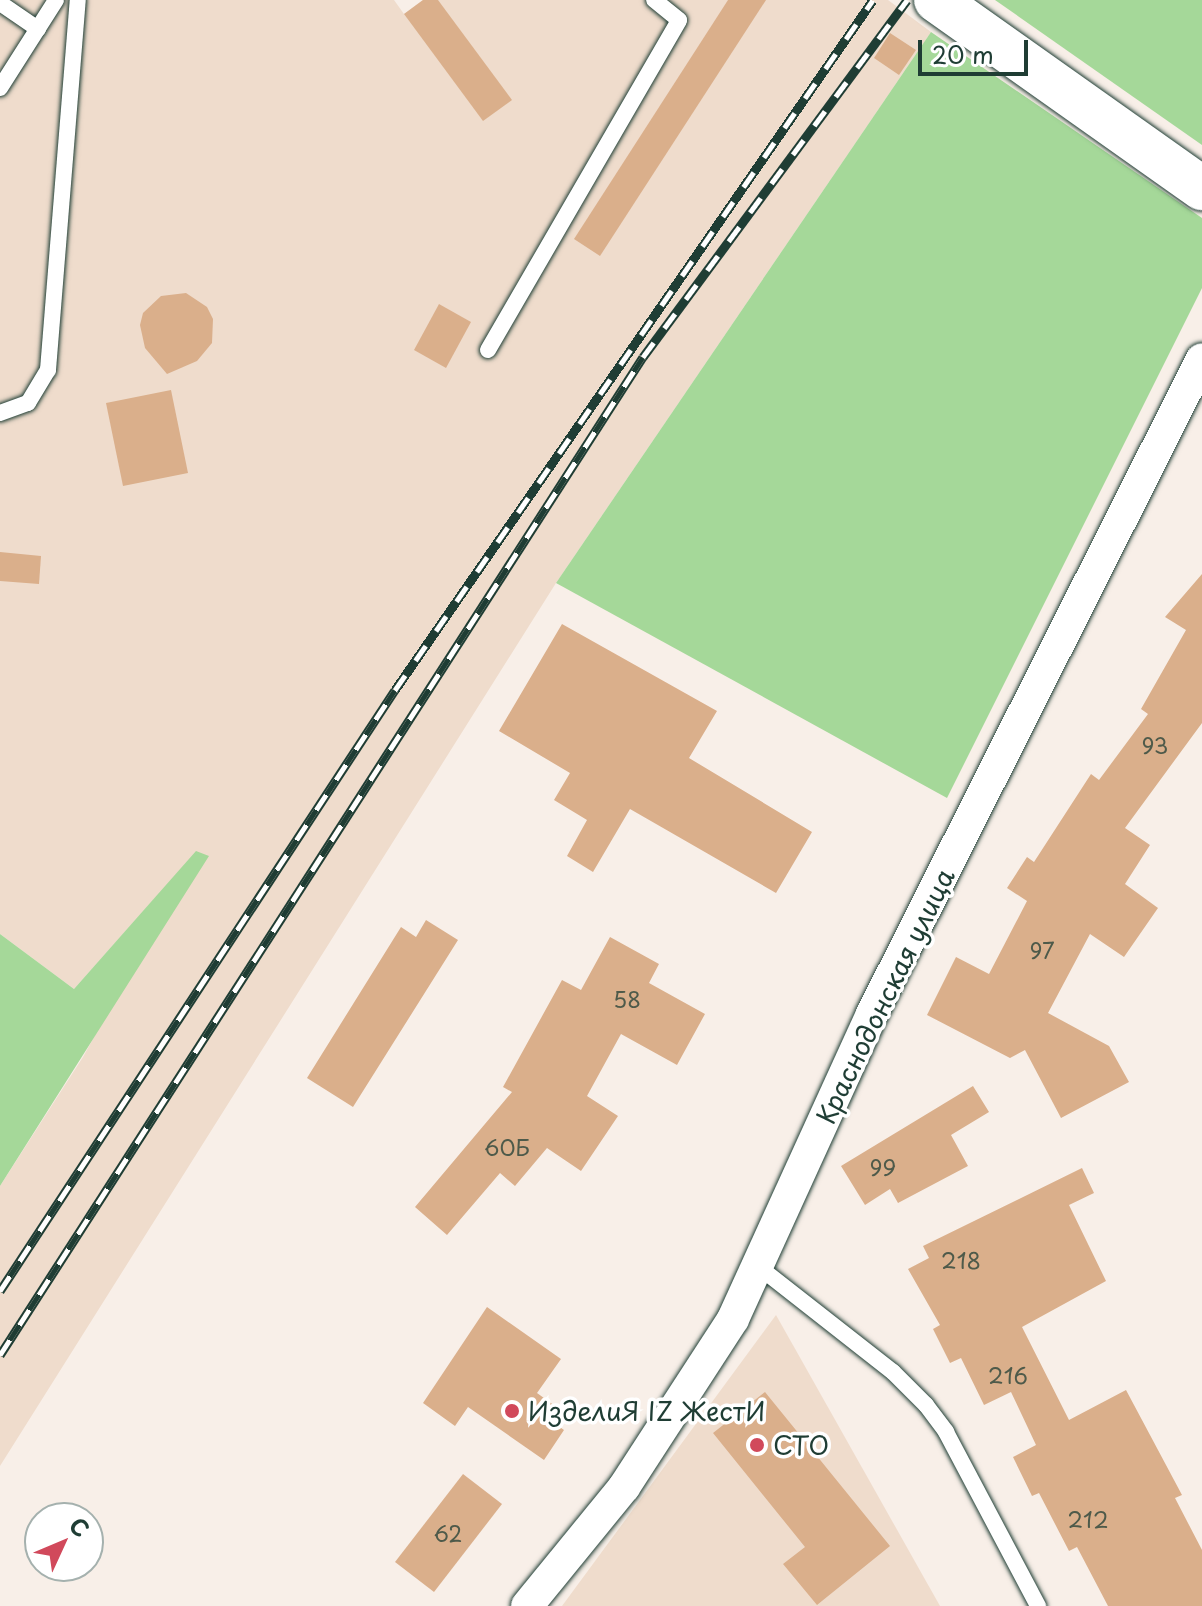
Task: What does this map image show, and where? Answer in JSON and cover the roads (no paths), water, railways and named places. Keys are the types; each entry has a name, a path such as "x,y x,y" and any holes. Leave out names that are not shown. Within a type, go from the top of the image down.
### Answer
{"main road":[{"path":"936,0 1202,188"}],"street":[{"name":"Краснодонская улица","path":"527,1606 670,1422 759,1267 872,1014 1202,359"}],"lane":[{"path":"0,88 56,0"},
{"path":"0,413 28,403 48,370 78,0"},
{"path":"488,350 679,20 654,0"},
{"path":"0,3 38,29"},
{"path":"759,1267 893,1372 926,1405 946,1432 1038,1606"}],"railway":[{"path":"0,1291 395,690 873,0"},
{"path":"0,1355 643,357 907,0"}],"place":[{"name":"ИзделиЯ IZ ЖестИ","path":"512,1411"},
{"name":"СТО","path":"757,1445"}]}
